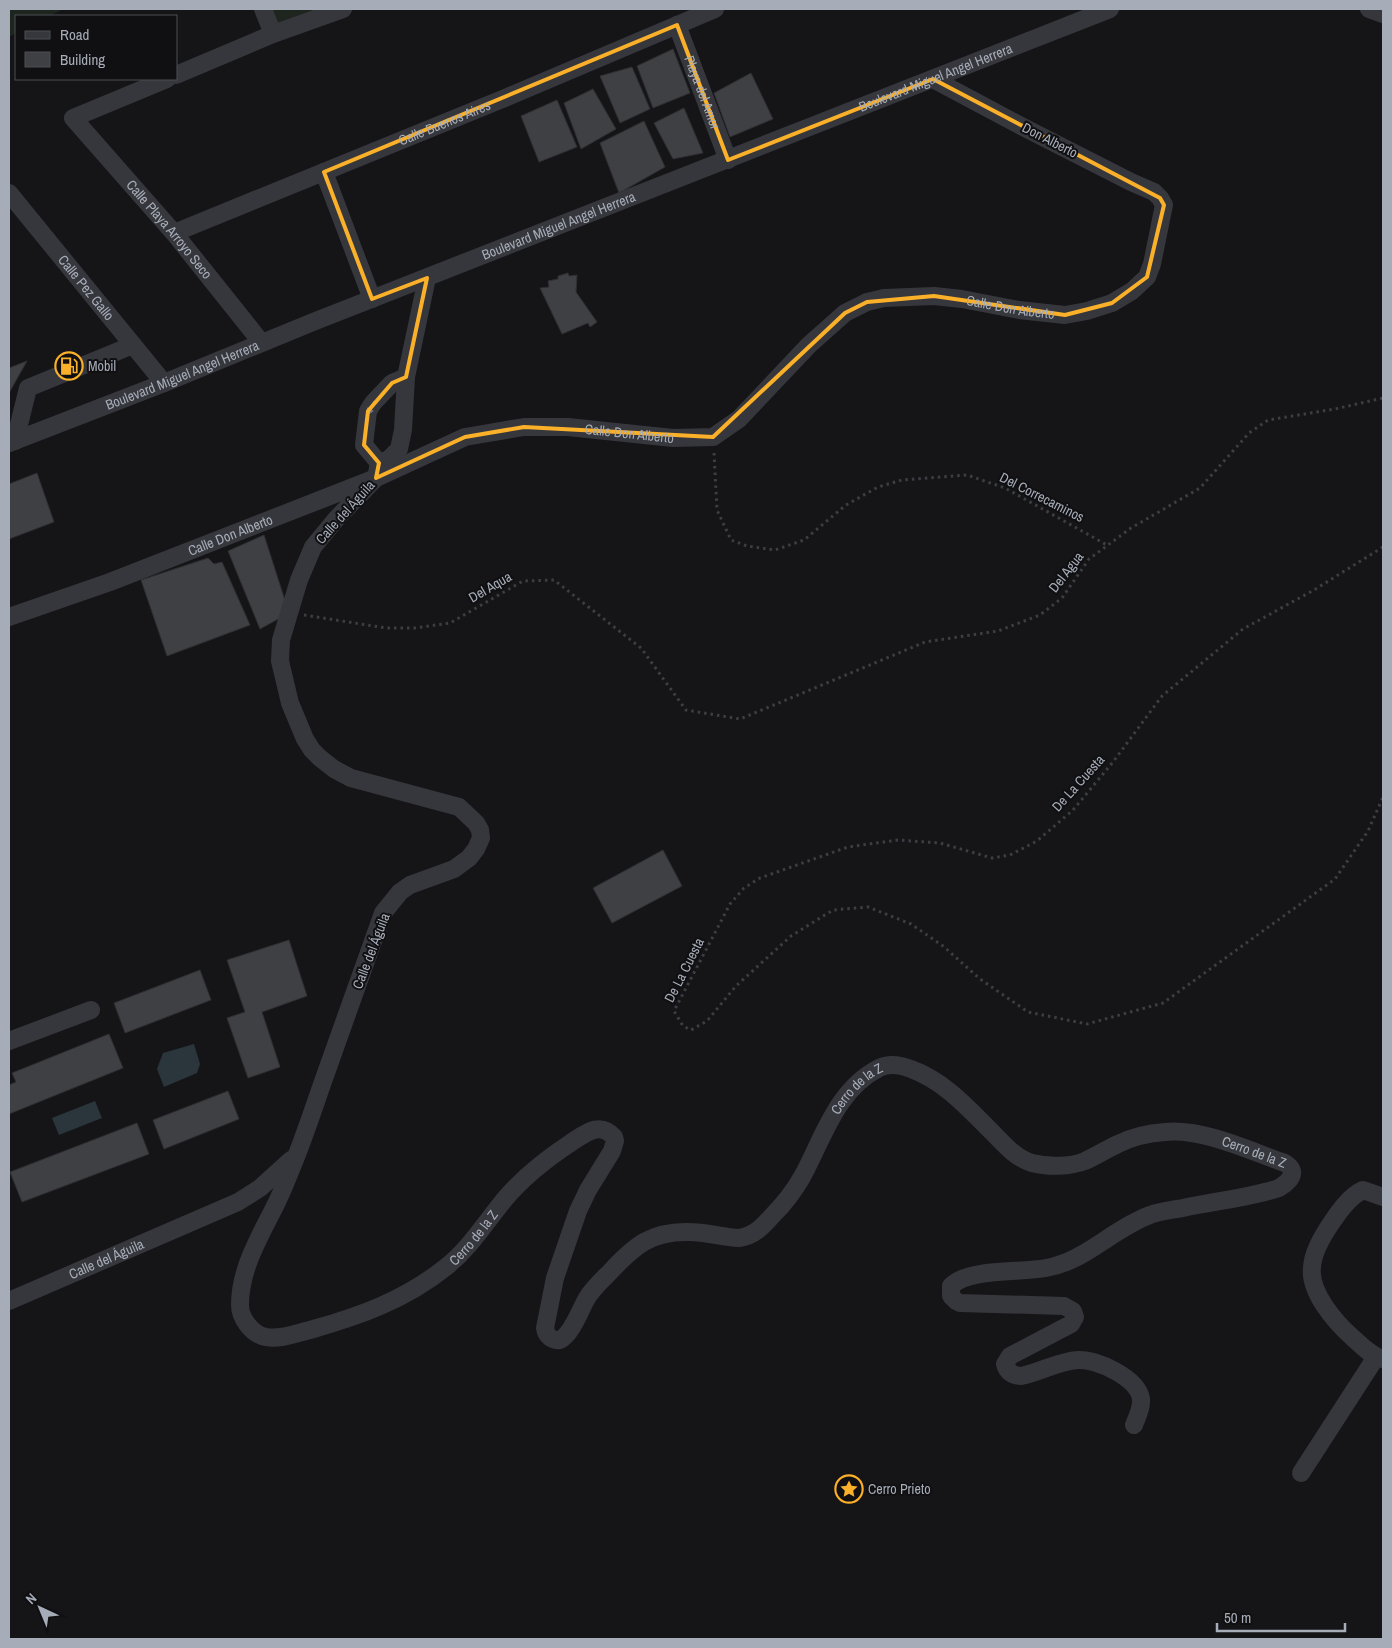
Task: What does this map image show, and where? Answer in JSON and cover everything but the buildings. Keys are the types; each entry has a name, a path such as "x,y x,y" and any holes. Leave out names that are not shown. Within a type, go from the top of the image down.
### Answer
{"street":[{"path":"263,9 273,34"},
{"path":"178,74 273,34 343,9"},
{"name":"Calle Buenos Aires","path":"174,232 324,172 714,9"},
{"name":"Boulevard Miguel Angel Herrera","path":"12,442 164,383 261,342 1110,9"},
{"path":"1369,9 1383,14"},
{"name":"Playa del Amor","path":"677,25 728,160"},
{"name":"Don Alberto","path":"933,79 1090,161 1154,192 1164,205"},
{"name":"Calle Playa Arroyo Seco","path":"165,80 73,118 174,232 261,342"},
{"path":"324,172 372,299"},
{"name":"Calle Pez Gallo","path":"9,193 164,383"},
{"name":"Calle Don Alberto","path":"9,618 110,582 378,470 465,437 524,427 568,426 673,438 713,437 739,418 809,345 845,313 867,302 884,298 934,296 969,300 1019,310 1065,315 1087,311 1112,303 1132,291 1147,277 1152,264 1164,205"},
{"name":"Calle del Águila","path":"9,1300 238,1202 266,1183 297,1154 383,913 400,892 410,885 454,869 469,858 476,850 482,838 476,823 459,807 351,778 334,769 312,750 305,739 290,703 280,661 281,640 299,580 313,547 378,470 399,449 403,430 406,377 427,278"},
{"path":"12,442 28,388 133,345"},
{"name":"Calle del Águila","path":"378,470 364,445 368,411 392,383 406,377"},
{"path":"9,1041 91,1010"},
{"name":"Cerro de la Z","path":"297,1154 274,1209 254,1244 242,1284 241,1315 250,1328 265,1337 291,1335 333,1324 385,1305 414,1289 463,1253 504,1199 533,1170 550,1156 587,1132 600,1128 613,1135 614,1146 578,1211 555,1278 545,1325 546,1332 551,1338 560,1340 567,1334 594,1288 629,1252 644,1241 687,1231 739,1238 750,1236 756,1232 785,1202 801,1179 839,1106 872,1072 888,1065 915,1070 947,1089 1012,1151 1032,1163 1055,1165 1082,1162 1128,1140 1172,1131 1206,1136 1287,1164 1292,1169 1292,1175 1289,1181 1279,1188 1152,1214 1131,1224 1070,1261 1044,1268 975,1275 961,1278 951,1286 951,1296 956,1302 960,1303 1064,1306 1072,1311 1075,1317 1072,1324 1010,1356 1005,1364 1007,1370 1013,1375 1021,1376 1078,1360 1100,1364 1130,1382 1140,1394 1141,1407 1134,1425"},
{"path":"1301,1473 1379,1358 1349,1335 1326,1310 1315,1288 1311,1268 1316,1251 1324,1235 1353,1196 1364,1190 1383,1197"}],"path":[{"name":"Del Agua","path":"740,719 926,642 998,631 1040,616 1062,598 1089,559 1131,528 1200,488 1249,433 1268,420 1335,409 1383,398"},
{"name":"Del Correcaminos","path":"713,437 717,510 731,540 746,546 775,550 804,540 846,505 878,486 902,480 967,474 1005,488 1108,545"},
{"name":"De La Cuesta","path":"1383,548 1314,590 1243,628 1162,696 1113,762 1073,810 1037,841 1010,855 992,858 940,843 898,840 848,847 760,878 744,888 730,904 674,1012 683,1026 691,1030 707,1021 736,986 791,936 833,910 868,907 911,924 943,946 980,979 1028,1012 1087,1024 1163,1003 1335,879 1368,831 1383,797"},
{"name":"Del Aqua","path":"289,613 386,628 415,628 450,623 522,581 554,580 641,648 686,710 740,719"}],"highlighted area":[{"path":"677,25 728,160 933,79 1160,198 1164,205 1147,277 1112,303 1065,315 934,296 867,302 845,313 713,437 524,427 465,437 376,478 379,463 364,445 368,411 392,383 406,377 427,278 372,299 324,172"}],"shaded area":[{"path":"9,9 64,9 51,15 15,15 15,34 9,37"},
{"path":"263,9 343,9 273,34"},
{"path":"194,1044 200,1064 197,1073 164,1087 157,1069 163,1053"},
{"path":"95,1101 102,1118 59,1135 52,1118"}],"place":[{"name":"Mobil","path":"69,366"},
{"name":"Cerro Prieto","path":"849,1489"}]}
